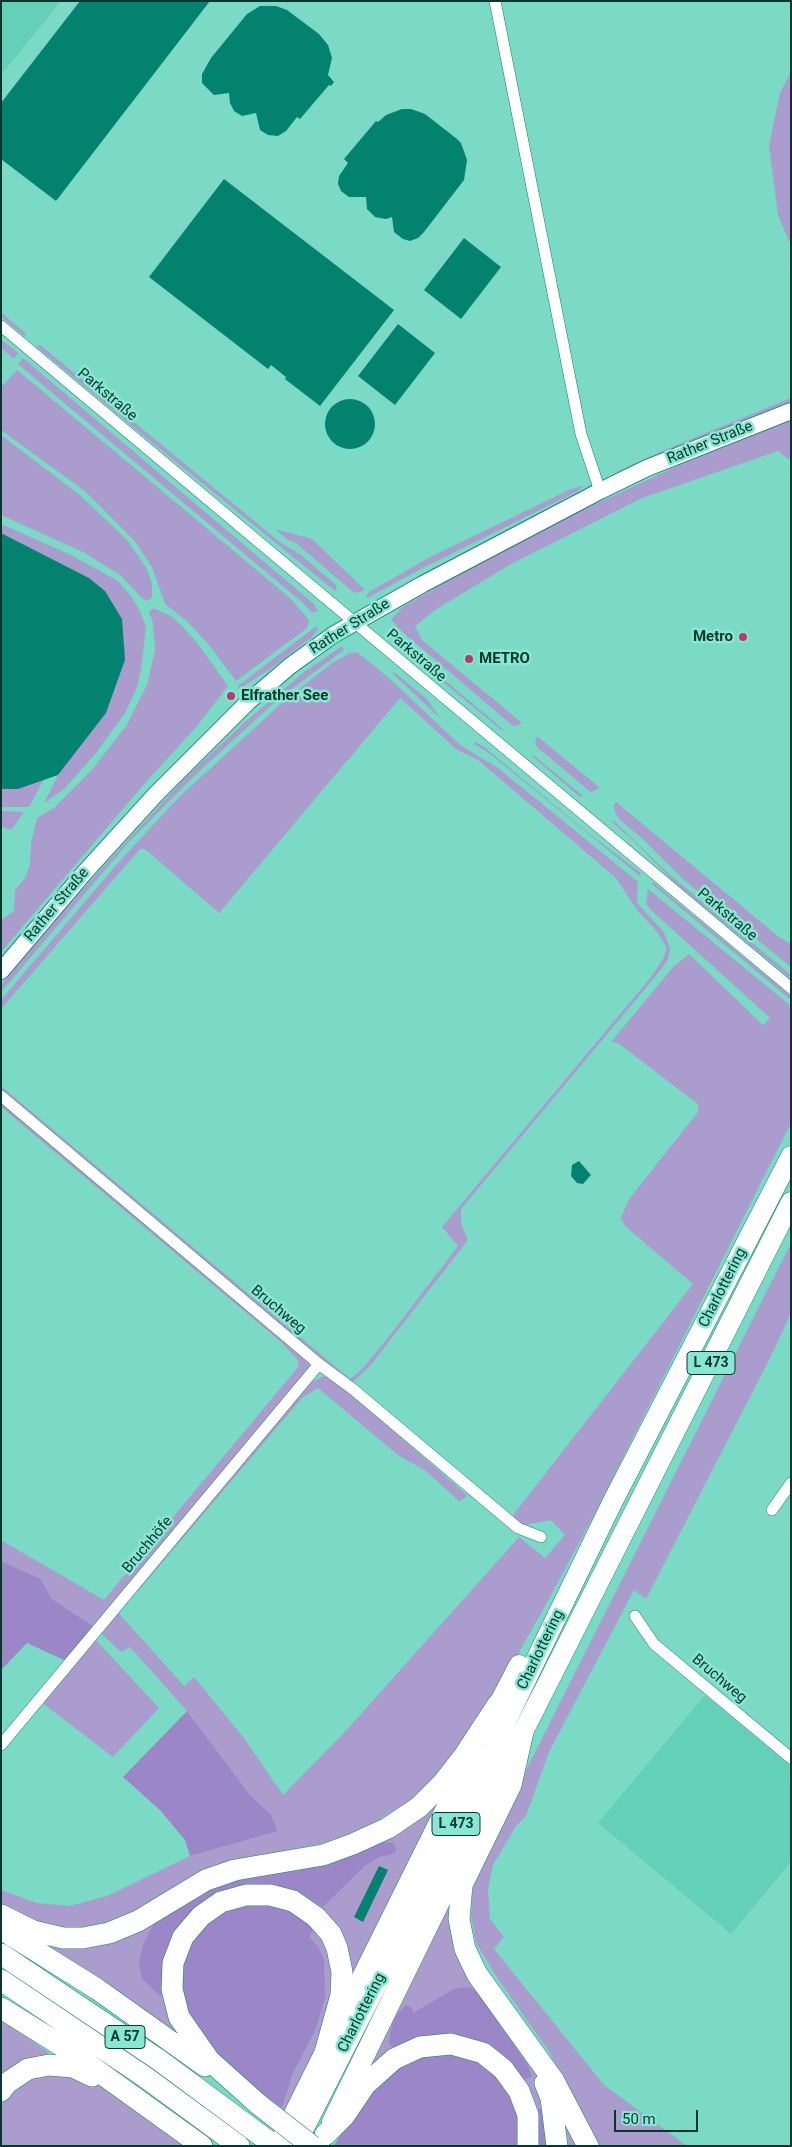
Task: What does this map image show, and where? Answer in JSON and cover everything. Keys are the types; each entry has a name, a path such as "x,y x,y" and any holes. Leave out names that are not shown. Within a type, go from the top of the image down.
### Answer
{"highway":[{"name":"Charlottering","path":"295,2146 403,1933 613,1501 791,1156"},
{"name":"Charlottering","path":"319,2142 523,1732 644,1498 791,1202"},
{"path":"276,2146 498,1704 613,1501"},
{"path":"1,1915 33,1931 63,1938 84,1938 101,1935 138,1921 206,1880 235,1870 323,1855 353,1844 388,1828 419,1807 443,1783 464,1756 498,1704"},
{"path":"523,1732 511,1785 462,1886 459,1919 465,1949 477,1974 554,2081 588,2146"},
{"path":"258,2104 209,2060 179,2017 172,1989 173,1963 183,1937 201,1916 221,1902 246,1895 270,1895 293,1901 316,1917 332,1934 338,1948 342,1972 341,1995 326,2049"},
{"path":"1,1929 104,1995 258,2104 319,2142 344,2116 365,2085 394,2059 420,2047 451,2044 483,2054 503,2069 519,2091 528,2115 528,2146"},
{"name":"A 57","path":"1,1954 160,2060 276,2146"},
{"name":"A 57","path":"1,1980 145,2077 237,2144"},
{"path":"1,2008 70,2051 202,2146"},
{"path":"537,2058 551,2098 557,2146"},
{"path":"1,2091 7,2082 28,2069 49,2065 73,2067 97,2078 159,2115"}],"main road":[{"name":"Rather Straße","path":"1,971 84,872 156,794 225,724 290,666 353,623 600,491 647,468 791,411"}],"street":[{"path":"494,1 581,434 600,491"},
{"name":"Parkstraße","path":"1,326 353,623 791,988"},
{"name":"Bruchweg","path":"1,1096 319,1364 354,1390 518,1528 541,1537"},
{"name":"Bruchhöfe","path":"1,1745 319,1364"},
{"path":"772,1510 791,1483"},
{"name":"Bruchweg","path":"635,1616 654,1644 791,1758"}],"shaded area":[{"path":"1,1 61,1 1,75"},
{"path":"80,1 210,1 56,201 1,159 1,103"},
{"path":"260,6 276,6 287,10 319,34 328,45 332,58 328,75 334,82 331,86 329,85 300,119 297,117 286,131 278,136 268,135 260,130 256,113 242,116 234,111 230,103 229,93 214,95 202,83 202,74 211,58 247,14"},
{"path":"791,71 791,246 778,215 769,146 780,93"},
{"path":"402,109 411,109 425,114 457,139 461,143 467,160 464,180 424,232 418,238 410,241 403,239 394,232 392,217 386,219 375,217 367,209 366,197 349,197 341,191 338,184 339,176 348,163 344,159 376,121 378,122 386,115"},
{"path":"224,179 394,310 320,406 285,379 286,377 271,365 268,369 149,277"},
{"path":"464,238 501,267 461,319 424,290"},
{"path":"1,312 26,334 24,336 1,317"},
{"path":"398,324 435,353 395,405 358,376"},
{"path":"1,339 18,353 14,359 1,348"},
{"path":"39,344 281,543 301,555 336,585 337,590 335,591 139,432 37,347"},
{"path":"23,358 314,604 318,611 312,613 303,603 18,364"},
{"path":"17,370 290,598 309,620 307,628 236,681 210,646 187,621 165,604 152,567 134,540 86,492 1,430 1,387"},
{"path":"791,398 791,406 611,474 667,449"},
{"path":"345,399 355,399 368,406 375,419 375,429 368,442 355,449 345,449 336,445 329,438 325,429 325,419 329,410 336,403"},
{"path":"791,419 791,461 778,451 642,498 511,564 435,610 415,626 422,640 522,723 517,726 513,726 399,629 391,619 404,606 530,535 758,430"},
{"path":"1,435 81,496 127,540 147,569 152,584 152,598 147,601 142,598 120,575 83,552 1,515"},
{"path":"585,485 576,492 366,597 369,592 430,557 569,490"},
{"path":"1,524 71,555 118,581 131,596 141,613 146,628 137,687 125,713 96,753 64,789 44,803 58,775 106,713 125,660 105,591 89,578 1,533"},
{"path":"275,529 312,539 365,590 357,593 352,591 296,543 288,540"},
{"path":"1,533 89,578 105,591 122,619 125,660 106,713 58,775 18,789 1,789"},
{"path":"152,609 171,616 182,626 198,644 228,686 197,726 139,790 1,952 1,920 14,911 15,890 26,877 30,864 31,843 37,818 54,808 91,771 126,726 147,685 155,650 153,623 149,612"},
{"path":"315,627 318,627 312,637 270,669 239,689 238,686"},
{"path":"397,640 504,730 500,729 395,642"},
{"path":"342,646 344,650 277,700 193,777 128,843 1,992 1,985 60,914 185,778 245,722 304,672"},
{"path":"357,652 389,678 460,745 498,768 638,882 637,903 664,932 670,949 668,960 654,978 461,1209 461,1224 468,1240 370,1366 353,1382 342,1378 1,1090 1,1086 350,1379 362,1369 387,1339 458,1246 442,1227 651,977 663,959 667,948 658,933 638,911 615,877 478,760 456,749 400,698 219,913 145,849 140,849 1,1009 1,1000 118,863 177,799 284,701 332,663 350,653"},
{"path":"394,672 426,698 441,719 393,674"},
{"path":"537,736 600,788 591,792 587,789 537,747 535,742"},
{"path":"475,742 483,746 587,832 641,873 640,876 489,753 474,744"},
{"path":"532,754 583,796 580,797 533,757"},
{"path":"44,779 29,807 1,807 1,789 18,789"},
{"path":"616,802 779,937 791,944 791,967 685,881 643,839 620,820 615,812 614,805"},
{"path":"1,811 24,812 11,830 1,826"},
{"path":"613,820 670,875 791,975 791,979 671,879 638,845 612,822"},
{"path":"653,882 791,996 791,1000 652,884"},
{"path":"648,889 791,1006 791,1123 593,1517 489,1705 460,1749 433,1779 410,1801 359,1832 329,1842 224,1863 197,1873 139,1909 110,1922 84,1929 58,1928 28,1921 1,1909 1,1890 37,1903 69,1906 107,1896 190,1856 278,1831 271,1815 251,1796 187,1711 130,1647 121,1652 100,1632 116,1610 184,1686 194,1677 244,1738 283,1795 343,1734 519,1537 545,1558 565,1535 551,1520 525,1525 516,1520 513,1515 693,1284 625,1226 621,1218 629,1199 698,1112 698,1104 618,1043 611,1042 673,967 689,954 763,1025 770,1018 651,910 646,904"},
{"path":"1,1103 309,1361 309,1372 93,1626 52,1599 41,1579 1,1561 1,1540 104,1600 299,1366 297,1359 281,1342 1,1107"},
{"path":"579,1161 591,1175 583,1184 577,1183 571,1176 572,1165"},
{"path":"791,1243 791,1313 770,1358 646,1599 634,1590 549,1752 526,1816 516,1826 493,1865 488,1889 490,1919 504,1937 494,1949 604,2085 687,2146 600,2146 548,2050 498,1979 476,1943 471,1916 472,1894 481,1860"},
{"path":"324,1376 331,1378 341,1385 468,1496 459,1501 426,1471 398,1455 318,1388 302,1398 138,1591 124,1600 308,1384"},
{"path":"1,1561 41,1579 52,1599 93,1626 79,1647 64,1660 27,1643 1,1670"},
{"path":"94,1638 159,1708 113,1757 41,1702"},
{"path":"705,1695 791,1766 791,1862 731,1934 598,1823"},
{"path":"187,1711 251,1796 271,1815 278,1831 190,1856 185,1840 161,1811 123,1777"},
{"path":"444,1792 351,1978 314,1910 191,2043 35,1938 59,1944 172,1908 163,1964 169,1944 181,1923 202,1904 271,1887 302,1894 323,1907 365,1866 379,1857 391,1855 397,1851 394,1844 296,1871 267,1871"},
{"path":"382,1842 394,1843 397,1851 391,1855 379,1857 365,1866 323,1907 302,1894 271,1887 202,1904 181,1923 169,1944 163,1964 161,1997 142,1979 139,1963 143,1945 155,1921 195,1893 267,1871 296,1871 322,1864"},
{"path":"379,1866 388,1870 363,1922 354,1917"},
{"path":"460,1884 456,1910 529,2060 583,2146 532,2146 359,2086"},
{"path":"241,1905 273,1905 289,1910 314,1927 310,1937 319,1948 324,1960 325,1998 315,2031 293,2073 282,2108 235,2073 216,2054 188,2011 183,1997 183,1963 193,1940 202,1929 226,1910"},
{"path":"314,1927 323,1938 335,1977 328,2025 286,2112 282,2108 293,2073 315,2031 319,1948 310,1937"},
{"path":"470,1987 479,1994 493,2014 527,2064 532,2077 521,2080 501,2057 396,2050 389,2044 390,2033 396,2015 406,2005 412,2008 413,2013 456,1988"},
{"path":"1,2018 82,2077 101,2085 187,2146 1,2146"},
{"path":"444,2050 487,2062 516,2099 522,2146 334,2146 356,2106 396,2063"},
{"path":"540,2109 547,2112 550,2146 534,2146 534,2112"}],"place":[{"name":"Metro","path":"743,637"},
{"name":"METRO","path":"469,659"},
{"name":"Elfrather See","path":"231,696"}]}
